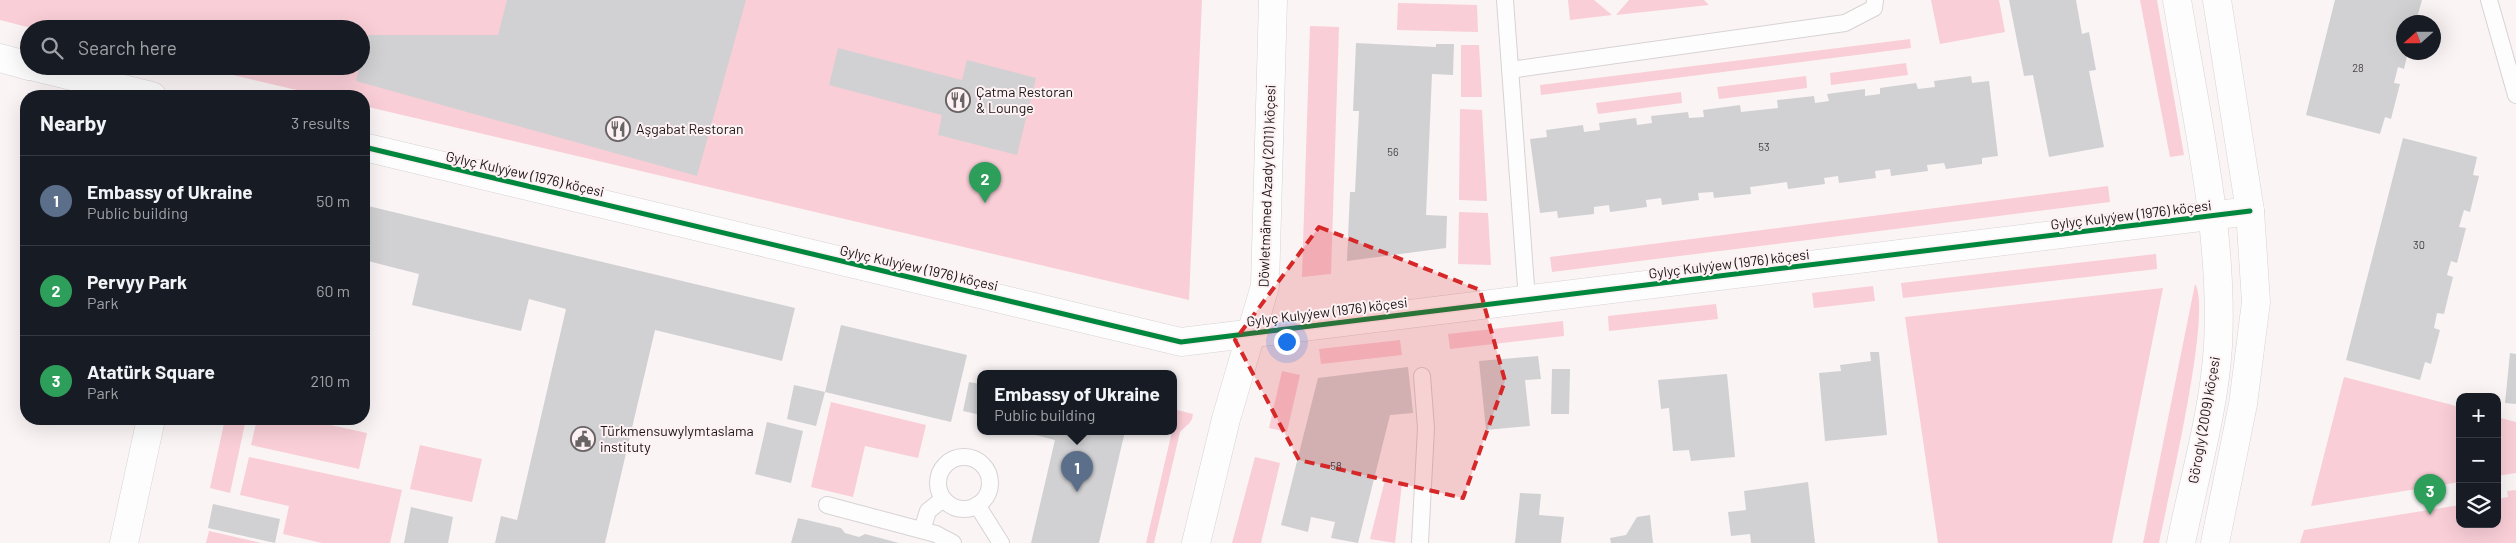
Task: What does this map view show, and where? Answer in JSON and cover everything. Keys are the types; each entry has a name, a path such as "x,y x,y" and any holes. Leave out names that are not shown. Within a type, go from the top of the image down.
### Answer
{"street":[{"name":"Döwletmämed Azady (2011) köçesi","path":"1196,543 1226,419 1265,286 1273,0"},
{"name":"Görogly (2009) köçesi","path":"2177,0 2212,216 2219,304 2218,347 2212,391 2181,543"},
{"path":"2215,543 2243,404 2256,302 2250,211 2217,0"},
{"path":"0,58 20,63"},
{"path":"67,75 128,90"},
{"name":"Gylyç Kulyýew (1976) köçesi","path":"370,148 1181,342 2250,211"},
{"path":"124,543 151,425"}],"lane":[{"path":"1505,0 1527,300"},
{"path":"1510,70 1846,22 1874,8 1875,0"},
{"path":"2489,0 2516,95"},
{"path":"1420,543 1426,428 1422,376"},
{"path":"966,457 980,462 988,474 989,489 977,505 961,509 947,504 943,499 937,484 941,470 951,459 966,457"},
{"path":"922,530 928,511 943,499"},
{"path":"827,505 936,534 952,543"},
{"path":"977,505 1001,543"}],"highlighted area":[{"path":"1319,227 1480,290 1505,381 1463,498 1299,460 1235,340"}],"shaded area":[{"path":"0,0 1202,0 1189,300 370,107 370,90 297,90 233,75 370,75 370,20 20,20 20,25 0,20"},
{"path":"1568,0 1594,0 1612,15 1570,20"},
{"path":"1629,0 1704,0 1709,5 1616,15"},
{"path":"1931,0 1999,0 2005,32 1940,44"},
{"path":"2140,0 2157,0 2184,155 2170,157"},
{"path":"1398,3 1477,5 1478,32 1397,30"},
{"path":"1310,26 1339,27 1331,274 1302,277"},
{"path":"1910,39 1911,48 1541,95 1540,85"},
{"path":"1461,45 1479,45 1482,97 1461,97"},
{"path":"1906,63 1908,75 1831,85 1830,73"},
{"path":"1806,76 1807,88 1719,99 1717,87"},
{"path":"1681,92 1682,103 1598,114 1596,103"},
{"path":"1460,109 1482,110 1487,201 1459,200"},
{"path":"2108,186 2110,202 1552,272 1550,257"},
{"path":"1459,212 1488,213 1491,265 1458,264"},
{"path":"2156,254 2157,269 1903,298 1901,283"},
{"path":"2195,284 2199,301 2198,329 2194,366 2179,450 2159,543 2143,543"},
{"path":"1873,286 1875,301 1814,308 1812,293"},
{"path":"2163,288 2112,543 1938,543 1905,317"},
{"path":"1716,304 1718,319 1609,331 1608,316"},
{"path":"1563,321 1564,336 1450,349 1448,334"},
{"path":"1400,340 1402,355 1321,364 1319,349"},
{"path":"1282,371 1300,375 1287,432 1269,428"},
{"path":"2344,377 2456,406 2456,483 2311,506"},
{"path":"831,402 926,425 918,458 865,446 853,497 811,487"},
{"path":"1177,410 1193,414 1190,422 1180,432 1154,543 1146,543 1171,435 1177,435"},
{"path":"2501,418 2516,422 2516,473 2501,475"},
{"path":"224,425 245,425 230,493 210,488"},
{"path":"256,425 330,425 367,433 359,469 251,445"},
{"path":"420,445 482,459 472,502 410,489"},
{"path":"249,457 402,490 390,543 322,543 283,534 289,506 240,495"},
{"path":"1255,457 1280,463 1261,543 1232,543"},
{"path":"1385,480 1402,484 1395,543 1370,539"},
{"path":"2516,490 2516,543 2300,543 2304,530 2456,506 2456,528 2501,528 2501,498 2508,497 2507,491"},
{"path":"209,531 261,543 206,543"}],"building":[{"name":"Aşgabat Restoran","path":"507,0 746,0 697,176 356,81 358,75 370,75 370,35 498,35"},
{"path":"2009,0 2076,0 2082,34 2089,32 2096,70 2089,71 2104,147 2049,157 2033,75 2024,76"},
{"path":"2335,0 2422,0 2418,15 2396,15 2396,60 2406,60 2404,69 2398,67 2394,83 2400,84 2391,119 2385,117 2380,134 2306,115"},
{"path":"1356,43 1436,47 1436,44 1454,44 1453,75 1432,74 1426,215 1447,216 1446,248 1347,261 1350,192 1355,192 1359,111 1353,111"},
{"name":"Çatma Restoran & Lounge","path":"838,48 962,80 967,60 1036,78 1017,155 938,135 942,115 829,85"},
{"path":"1971,76 1972,83 1989,81 1998,156 1982,158 1982,164 1946,169 1944,163 1927,165 1928,171 1891,176 1890,169 1875,171 1876,178 1839,183 1838,176 1824,178 1825,184 1788,189 1787,182 1750,187 1751,194 1714,198 1713,192 1698,193 1699,200 1662,205 1661,198 1646,200 1647,207 1610,212 1609,205 1594,207 1594,214 1558,218 1557,211 1540,213 1530,139 1547,137 1546,130 1583,125 1584,132 1600,130 1599,123 1636,118 1637,125 1652,123 1651,116 1688,112 1689,118 1704,117 1703,110 1740,105 1741,112 1778,108 1777,100 1814,96 1815,103 1829,101 1827,94 1865,89 1865,96 1880,94 1880,88 1916,83 1918,89 1935,87 1934,81"},
{"path":"2403,138 2477,157 2473,175 2479,176 2470,212 2464,210 2459,227 2466,228 2457,263 2451,261 2447,275 2453,277 2444,314 2437,313 2434,328 2440,330 2431,364 2425,362 2420,380 2346,360"},
{"name":"Türkmensuwylymtaslama instituty","path":"370,206 795,308 782,361 655,330 605,543 495,543 501,516 517,520 566,309 529,299 521,331 412,305 419,274 370,262"},
{"path":"841,325 967,355 951,422 825,392"},
{"path":"1870,352 1879,352 1887,435 1825,441 1819,373 1841,371 1840,365 1871,361"},
{"path":"2510,353 2516,354 2516,404 2505,403"},
{"path":"1538,356 1541,379 1525,380 1530,426 1486,430 1479,361"},
{"path":"1408,367 1413,413 1390,415 1358,543 1331,538 1335,522 1311,517 1308,532 1281,525 1318,378"},
{"path":"1552,369 1570,369 1569,414 1551,414"},
{"path":"1727,374 1735,457 1691,461 1689,450 1673,451 1669,408 1661,409 1658,380"},
{"path":"969,382 977,383 977,414 963,411"},
{"path":"794,385 825,392 816,426 787,419"},
{"path":"767,422 803,431 791,483 755,474"},
{"path":"1036,435 1124,435 1099,543 1031,543 1055,440"},
{"path":"1808,482 1815,543 1751,543 1750,534 1731,536 1728,512 1746,510 1744,491"},
{"path":"1520,493 1541,494 1539,515 1564,517 1561,543 1515,543"},
{"path":"213,504 280,519 275,543 208,528"},
{"path":"411,507 453,517 448,543 404,543"},
{"path":"1650,515 1653,543 1611,543 1610,538 1626,535 1637,517"},
{"path":"798,518 841,528 845,533 859,537 865,534 899,543 791,543"}],"cycle path":[{"path":"370,148 1181,342 2250,211"}],"place":[{"name":"Çatma Restoran & Lounge","path":"958,100"},
{"name":"Aşgabat Restoran","path":"618,129"},
{"name":"Pervyy Park","path":"985,203"},
{"name":"Türkmensuwylymtaslama instituty","path":"583,439"},
{"name":"Embassy of Ukraine","path":"1077,492"},
{"name":"Atatürk Square","path":"2430,515"}]}
